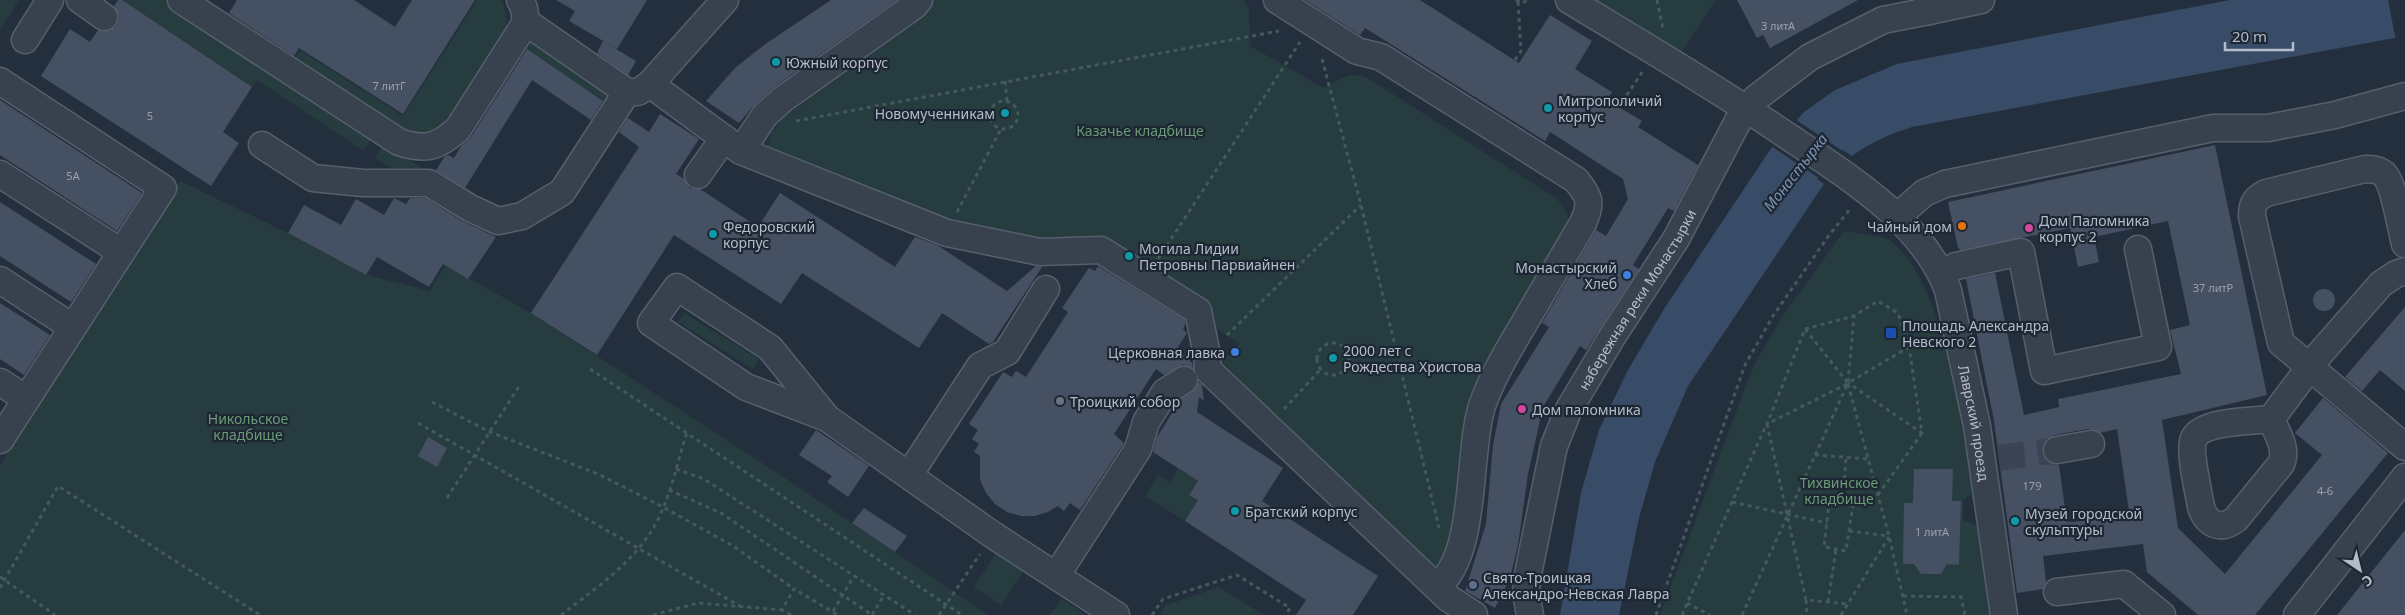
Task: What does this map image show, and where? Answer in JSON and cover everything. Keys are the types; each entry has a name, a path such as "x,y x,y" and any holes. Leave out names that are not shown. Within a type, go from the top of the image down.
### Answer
{"street":[{"path":"24,40 50,0"},
{"path":"80,0 104,17"},
{"path":"181,0 399,142 414,147 429,147 444,141 458,129 523,11 638,88 732,145 1043,271 1100,250 1198,311 1199,369 1268,426 1448,598 1474,615"},
{"path":"262,145 313,178 363,183 429,183 470,208 498,221 522,216 562,192 638,88 725,0"},
{"path":"698,175 783,98 914,6 919,0"},
{"path":"1277,0 1357,51 1381,57 1576,180 1586,193 1590,208 1584,223 1502,361 1482,406 1474,445 1472,495 1462,542 1450,572 1437,587"},
{"name":"Лаврский проезд","path":"1569,0 1752,111 1852,179 1877,197 1929,254 1942,273 1991,459 2004,615"},
{"name":"набережная реки Монастырки","path":"1530,615 1526,593 1527,579 1554,446 1568,411 1612,337 1676,238 1752,111 1773,84 1810,57 1883,20 1928,5 1981,0"},
{"path":"0,81 163,188 0,440"},
{"path":"1896,217 1924,193 1945,184 2213,128 2268,128 2326,117 2405,96"},
{"path":"2405,244 2390,185 2385,176 2376,170 2365,169 2266,193 2257,198 2252,205 2252,216 2278,336 2287,351 2405,447"},
{"path":"0,174 121,252"},
{"path":"1942,273 1956,266 2020,252 2044,371 2158,347 2138,249"},
{"path":"910,475 980,366 1007,352 1043,271"},
{"path":"2271,419 2309,368 2381,284 2396,274 2405,271"},
{"path":"0,280 72,327"},
{"path":"827,418 770,348 677,287 652,323 746,387 827,418 993,534 1116,615"},
{"path":"1056,576 1138,448 1146,422 1165,392 1199,369"},
{"path":"0,382 26,399"},
{"path":"2057,450 2091,444"},
{"path":"2303,613 2405,477"},
{"path":"2057,592 2124,584 2162,615"}],"path":[{"path":"1515,60 1521,51 1517,1 1522,3 1528,0"},
{"path":"789,122 1243,39 1312,23"},
{"path":"1312,23 1361,205 1441,534"},
{"path":"1145,278 1312,23"},
{"path":"1605,104 1616,111 1644,69"},
{"path":"1005,81 1007,101"},
{"path":"998,101 1007,101 1015,104 1019,113 1016,122 1010,128 1001,129 990,119 991,110 998,101"},
{"path":"947,233 1001,129"},
{"path":"1199,369 1361,205"},
{"path":"1656,615 1745,365 1772,316 1827,238 1851,208"},
{"path":"1804,330 1854,316 1878,301 1898,313 1909,347 1922,433 1878,494"},
{"path":"1742,615 1848,383 1854,316"},
{"path":"1804,330 1848,383 1922,433"},
{"path":"1682,615 1767,424 1804,330"},
{"path":"1330,343 1344,348 1348,358 1345,368 1341,372 1331,374 1321,370 1317,356 1322,347 1330,343"},
{"path":"1767,424 1848,383 1909,347"},
{"path":"590,368 962,615"},
{"path":"1268,426 1321,370"},
{"path":"1848,383 1889,536 1907,615"},
{"path":"447,498 520,386"},
{"path":"432,402 490,432 598,474 663,507 733,546 794,589 838,615"},
{"path":"418,423 475,454 638,550 740,606"},
{"path":"1767,424 1788,514 1806,600 1807,615"},
{"path":"561,615 606,581 638,550 650,534 663,507 687,432"},
{"path":"1815,455 1868,459"},
{"path":"1843,504 1846,457"},
{"path":"676,469 704,479 915,615"},
{"path":"0,588 58,486 260,615"},
{"path":"669,490 721,513 872,615 884,595"},
{"path":"1732,502 1827,523"},
{"path":"1829,503 1853,504 1846,551 1824,547 1827,523 1829,503"},
{"path":"1849,531 1889,536"},
{"path":"939,615 993,534"},
{"path":"1841,615 1889,536"},
{"path":"1828,602 1836,549"},
{"path":"1152,615 1164,599 1237,575 1290,608 1285,615"},
{"path":"833,612 854,576"},
{"path":"0,577 54,615"},
{"path":"782,610 794,589"},
{"path":"1903,596 1961,597 1965,615"},
{"path":"1806,600 1848,604"},
{"path":"653,615 698,603 782,610 791,615"},
{"path":"1687,603 1710,615"}],"green space":[{"path":"0,0 19,0 0,30"},
{"path":"122,0 164,0 373,136 364,151 257,80 252,87"},
{"path":"477,0 501,0 506,17 505,35 451,122 432,134 410,135 292,63 300,50 403,116"},
{"name":"Казачье кладбище","path":"933,0 1244,0 1249,10 1250,46 1324,88 1339,79 1349,76 1366,77 1556,198 1566,210 1569,223 1508,338 1459,509 1446,562 1432,572 1222,362 1240,344 1102,255 1003,243 772,152 768,146 771,133 784,117 914,24"},
{"path":"1591,0 1716,0 1679,56"},
{"path":"531,41 609,94 607,103 523,47"},
{"path":"384,143 431,174 404,176 375,158"},
{"name":"Никольское кладбище","path":"180,181 288,233 366,275 430,291 445,265 531,313 785,478 988,615 0,615 0,465"},
{"name":"Тихвинское кладбище","path":"1844,231 1874,235 1889,240 1908,259 1924,286 1937,319 1948,356 1956,394 1972,492 1963,501 1963,520 1979,526 1990,615 1660,615 1753,367 1780,320"},
{"path":"684,313 759,359 753,369 678,322"},
{"path":"1178,469 1198,481 1189,494 1198,500 1185,521 1145,496 1158,475 1170,482"},
{"path":"996,553 1024,571 1001,605 974,587"},
{"path":"1219,587 1264,615 1164,615 1160,613 1166,605"},
{"path":"1062,599 1085,615 1050,615"}],"water":[{"name":"Монастырка","path":"2230,0 2405,0 2405,36 1912,127 1881,139 1852,156 1843,150 1817,179 1824,184 1688,386 1655,462 1639,518 1619,615 1560,615 1581,493 1599,430 1628,370 1664,309 1770,150 1804,112 1835,90 1897,64"}],"pier":[{"path":"2388,0 2405,0 2405,39 2396,41"},
{"path":"1795,119 1853,158 1843,153 1821,179 1826,183 1771,146"}],"building":[{"path":"118,0 122,0 252,87 223,132 239,143 211,186 41,76 70,29 90,42 98,30 110,31 116,26 119,18 114,6"},
{"path":"237,0 354,0 395,27 412,0 475,0 403,114 299,48 294,56 229,13"},
{"path":"556,0 647,0 617,49 569,21 575,11"},
{"name":"Южный корпус","path":"831,0 897,0 774,87 755,104 739,123 706,101 735,68 764,45"},
{"path":"1305,0 1420,0 1519,63 1550,15 1592,41 1575,69 1612,92 1607,100 1642,121 1638,127 1698,165 1674,211 1668,208 1633,265 1639,269 1586,350 1580,346 1543,407 1528,474 1518,545 1510,578 1495,608 1465,591 1486,524 1493,445 1501,404 1549,327 1542,323 1596,230 1606,236 1628,199 1623,179 1550,132 1545,141 1365,28 1360,35"},
{"path":"1737,0 1858,0 1770,48 1763,35 1757,38"},
{"path":"603,41 636,61 628,75 597,53"},
{"path":"527,49 603,101 591,120 532,80 465,188 436,170 445,156 448,155 454,158 461,146 471,137"},
{"path":"0,100 142,193 117,231 0,155"},
{"name":"Федоровский корпус","path":"660,114 699,139 676,174 684,179 690,188 700,189 758,227 780,193 895,267 915,237 937,245 1007,291 1036,266 1042,267 993,342 989,344 942,313 919,348 802,273 781,304 674,235 597,355 531,313 639,147 619,132 628,118 649,132"},
{"path":"2215,145 2267,395 2162,420 2178,528 2225,574 2322,455 2295,433 2323,398 2388,453 2255,615 2198,615 2147,572 2143,544 2043,556 2046,582 2043,589 2017,593 1994,421 1966,279 1995,273 2024,415 2059,407 2058,399 2181,374 2170,330 2190,325 2168,221 2094,237 2099,262 2078,267 2070,228 1961,250 1958,248 1948,202","holes":["2088,429 2100,433 2117,429 2130,518 2067,522 2059,465 2051,464 2046,460 2042,453 2043,445 2047,439 2054,435"]},
{"path":"394,198 406,204 410,198 425,198 462,221 496,237 468,279 443,264 429,287 377,257 366,275 288,233 304,205 341,225 356,199 384,215"},
{"path":"0,202 96,264 71,302 0,256"},
{"name":"Троицкий собор","path":"1098,266 1185,320 1183,329 1187,333 1178,347 1192,363 1193,368 1183,365 1164,375 1156,369 1114,434 1124,443 1080,510 1070,503 1064,511 1058,506 1048,512 1035,516 1021,516 1007,512 995,504 986,493 980,480 980,456 974,452 979,444 972,439 978,430 969,424 1003,372 1012,377 1016,371 1026,377 1068,312 1062,308 1089,268 1095,271"},
{"path":"2324,289 2334,296 2335,300 2328,310 2324,311 2314,304 2313,300 2320,290"},
{"path":"0,303 50,335 24,375 0,359"},
{"path":"2405,307 2405,391 2380,370 2362,391 2345,377"},
{"name":"Братский корпус","path":"1199,382 1202,385 1204,401 1199,397 1197,412 1283,468 1262,501 1378,576 1353,615 1296,615 1306,600 1185,521 1198,500 1189,495 1198,481 1153,452 1157,437 1181,399 1192,392"},
{"path":"816,430 869,466 848,497 827,482 832,476 799,455"},
{"path":"428,437 447,448 437,467 418,456"},
{"path":"1914,469 1953,469 1952,501 1961,501 1959,565 1947,564 1941,574 1921,574 1914,564 1903,564 1904,503 1913,503"},
{"path":"864,508 907,536 895,552 852,523"},
{"path":"2405,530 2405,615 2337,615"}],"tunnel":[{"path":"1999,458 2057,450"}],"place":[{"name":"Южный корпус","path":"776,62"},
{"name":"Митрополичий корпус","path":"1548,108"},
{"name":"Новомученникам","path":"1005,113"},
{"name":"Чайный дом","path":"1962,226"},
{"name":"Дом Паломника корпус 2","path":"2029,228"},
{"name":"Федоровский корпус","path":"713,234"},
{"name":"Могила Лидии Петровны Парвиайнен","path":"1129,256"},
{"name":"Монастырский Хлеб","path":"1627,275"},
{"name":"Площадь Александра Невского 2","path":"1891,333"},
{"name":"Церковная лавка","path":"1235,352"},
{"name":"2000 лет с Рождества Христова","path":"1333,358"},
{"name":"Троицкий собор","path":"1060,401"},
{"name":"Дом паломника","path":"1522,409"},
{"name":"Братский корпус","path":"1235,511"},
{"name":"Музей городской скульптуры","path":"2015,521"},
{"name":"Свято-Троицкая Александро-Невская Лавра","path":"1473,585"}]}
